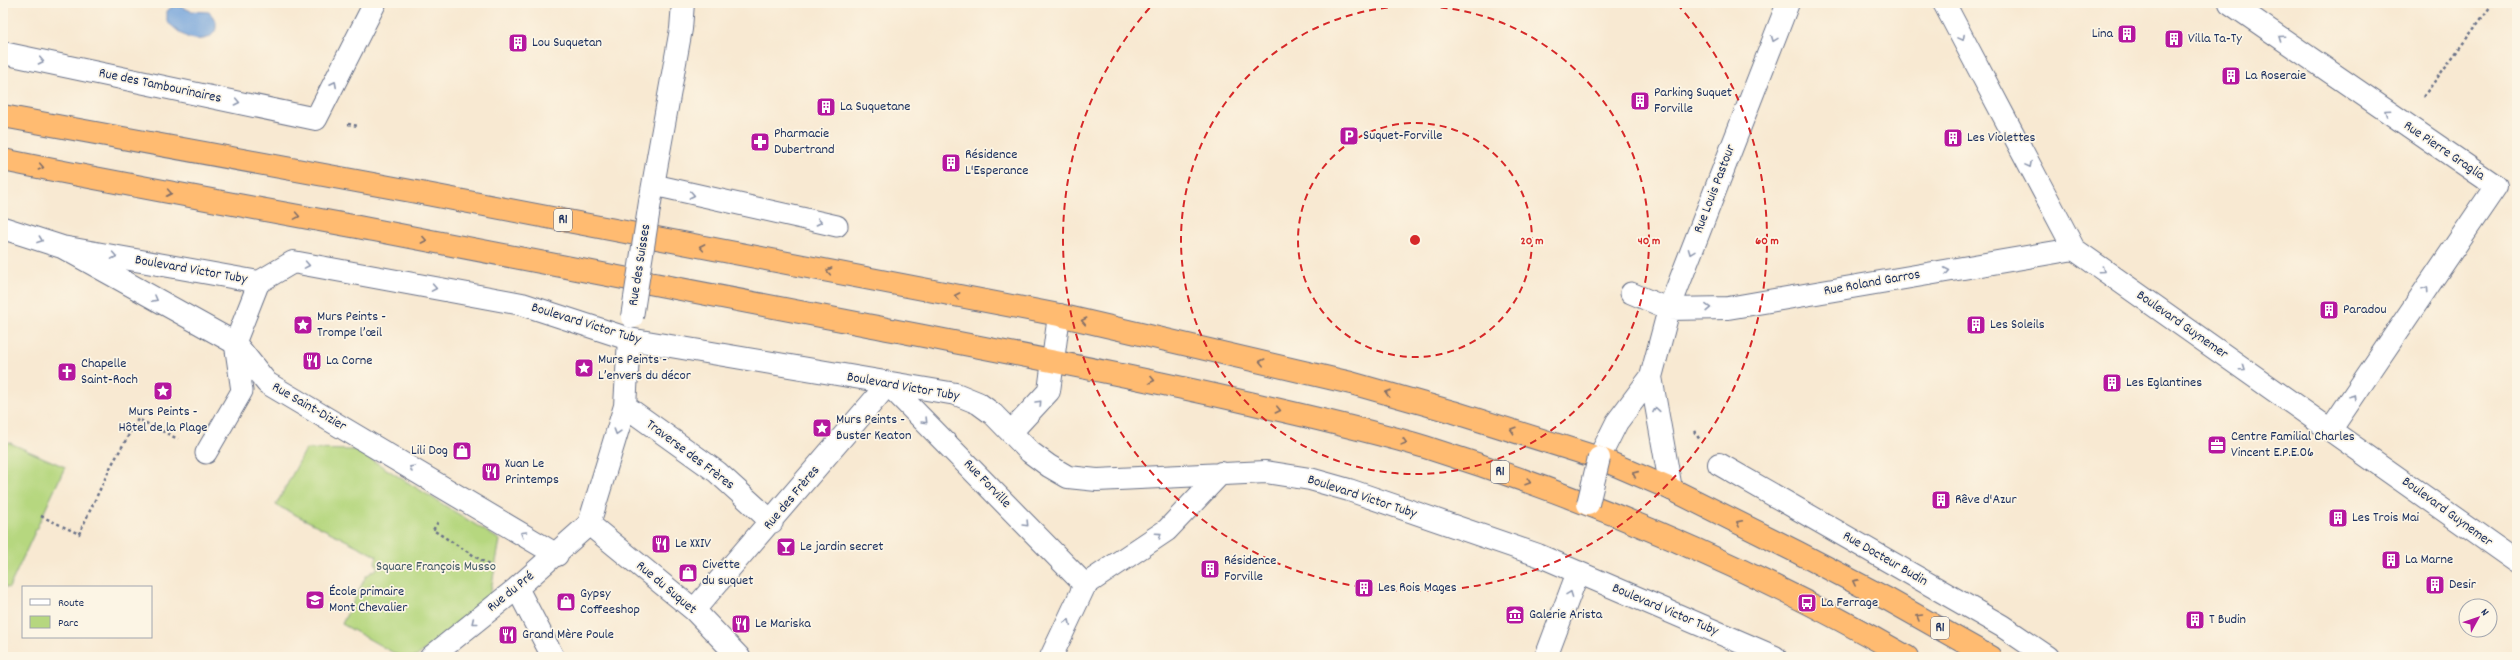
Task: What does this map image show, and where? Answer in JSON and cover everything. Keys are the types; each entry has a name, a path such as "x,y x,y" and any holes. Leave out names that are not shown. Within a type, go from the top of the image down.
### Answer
{"highway":[{"name":"R1","path":"3,116 411,191 1058,315 1351,383 1453,412 1600,458 1671,489 1879,594 1990,657"},
{"name":"R1","path":"3,160 122,184 1054,360 1351,427 1423,447 1547,488 1588,504 1726,562 1859,630 1907,657"}],"street":[{"name":"Rue des Tambourinaires","path":"3,53 316,118 375,3"},
{"name":"Rue des Suisses","path":"589,524 624,406 632,316 681,29 683,3"},
{"name":"Rue Louis Pastour","path":"1588,504 1600,458 1617,422 1651,377 1669,309 1788,3"},
{"name":"Boulevard Guynemer","path":"1944,3 2074,249 2331,429 2517,562"},
{"name":"Rue Pierre Graglia","path":"2230,3 2496,186 2331,429"},
{"name":"Rue Saint-Dizier","path":"3,228 62,247 235,343 267,382 557,555"},
{"name":"Boulevard Victor Tuby","path":"62,247 259,282 293,262 522,304 629,339 888,384 956,394 978,403 1012,431 1030,452 1048,466 1068,477 1097,480 1266,472 1310,479 1349,490 1538,555 1775,657"},
{"name":"Rue Roland Garros","path":"1669,309 1728,308 2074,249"},
{"path":"1012,431 1049,391 1054,360 1058,315"},
{"name":"Rue Louis Pastour","path":"1651,377 1661,442 1671,489"},
{"name":"Rue des Frères","path":"694,610 772,522 888,384"},
{"name":"Rue Forville","path":"888,384 1085,585"},
{"name":"Traverse des Frères","path":"624,406 717,472 772,522"},
{"name":"Rue Docteur Budin","path":"1719,464 2002,626 2048,657"},
{"path":"1051,657 1085,585 1167,530 1221,473"},
{"name":"Rue du Pré","path":"431,657 557,555 589,524"},
{"name":"Rue du Suquet","path":"589,524 694,610 739,657"},
{"path":"1546,657 1578,572"},
{"path":"517,588 553,657"}],"lane":[{"path":"652,194 837,226"},
{"path":"206,453 242,391 235,343 259,282"},
{"path":"1631,293 1669,309"}],"path":[{"path":"2403,123 2493,3"},
{"path":"41,516 79,534 111,466 138,419 206,453"},
{"path":"452,491 433,530 495,569 517,588"}],"green space":[{"path":"3,440 65,467 9,588 3,586"},
{"name":"Square François Musso","path":"306,449 356,450 500,540 490,595 416,657 401,657 342,624 366,576 378,568 375,562 377,556 276,505"}],"water":[{"path":"175,4 191,11 209,12 214,18 216,24 216,29 213,34 204,39 197,39 187,37 178,31 167,22 167,11"}],"place":[{"name":"Lina","path":"2127,34"},
{"name":"Villa Ta-Ty","path":"2174,39"},
{"name":"Lou Suquetan","path":"518,43"},
{"name":"La Roseraie","path":"2231,76"},
{"name":"Parking Suquet Forville","path":"1640,101"},
{"name":"La Suquetane","path":"826,107"},
{"name":"Suquet-Forville","path":"1349,136"},
{"name":"Les Violettes","path":"1953,138"},
{"name":"Pharmacie Dubertrand","path":"760,142"},
{"name":"Résidence L'Esperance","path":"951,163"},
{"name":"Paradou","path":"2329,310"},
{"name":"Murs Peints - Trompe l’œil","path":"303,325"},
{"name":"Les Soleils","path":"1976,325"},
{"name":"La Corne","path":"312,361"},
{"name":"Murs Peints - L’envers du décor","path":"584,368"},
{"name":"Chapelle Saint-Roch","path":"67,372"},
{"name":"Les Eglantines","path":"2112,383"},
{"name":"Murs Peints - Hôtel de la Plage","path":"163,391"},
{"name":"Murs Peints - Buster Keaton","path":"822,428"},
{"name":"Centre Familial Charles Vincent E.P.E.06","path":"2217,445"},
{"name":"Lili Dog","path":"462,451"},
{"name":"Xuan Le Printemps","path":"491,472"},
{"name":"Rêve d'Azur","path":"1941,500"},
{"name":"Les Trois Mai","path":"2338,518"},
{"name":"Le XXIV","path":"661,544"},
{"name":"Le jardin secret","path":"786,547"},
{"name":"La Marne","path":"2391,560"},
{"name":"Résidence Forville","path":"1210,569"},
{"name":"Civette du suquet","path":"688,573"},
{"name":"Desir","path":"2435,585"},
{"name":"Les Rois Mages","path":"1364,588"},
{"name":"École primaire Mont Chevalier","path":"315,600"},
{"name":"Gypsy Coffeeshop","path":"566,602"},
{"name":"La Ferrage","path":"1807,603"},
{"name":"Galerie Arista","path":"1515,615"},
{"name":"T Budin","path":"2195,620"},
{"name":"Le Mariska","path":"741,624"},
{"name":"Grand Mère Poule","path":"508,635"}]}
